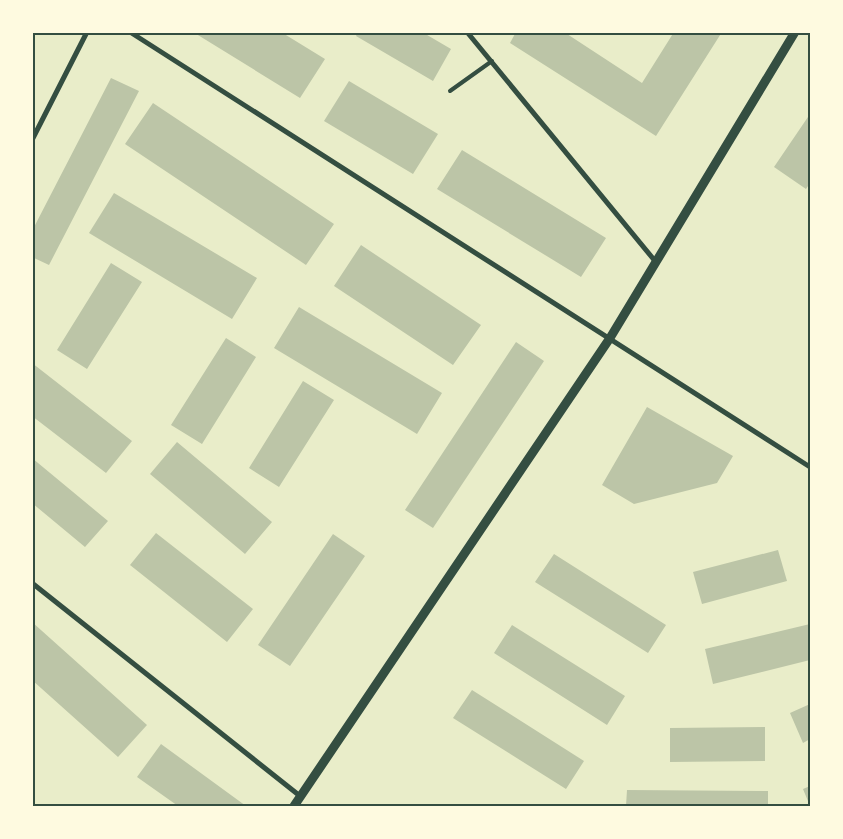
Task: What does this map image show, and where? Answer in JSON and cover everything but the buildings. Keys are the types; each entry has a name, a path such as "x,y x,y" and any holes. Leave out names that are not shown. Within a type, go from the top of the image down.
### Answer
{"street":[{"path":"32,140 87,32"},
{"path":"130,32 810,467"},
{"path":"468,32 656,260"},
{"path":"294,806 610,338 794,32"},
{"path":"32,583 300,796"}],"lane":[{"path":"450,91 492,61"}]}
